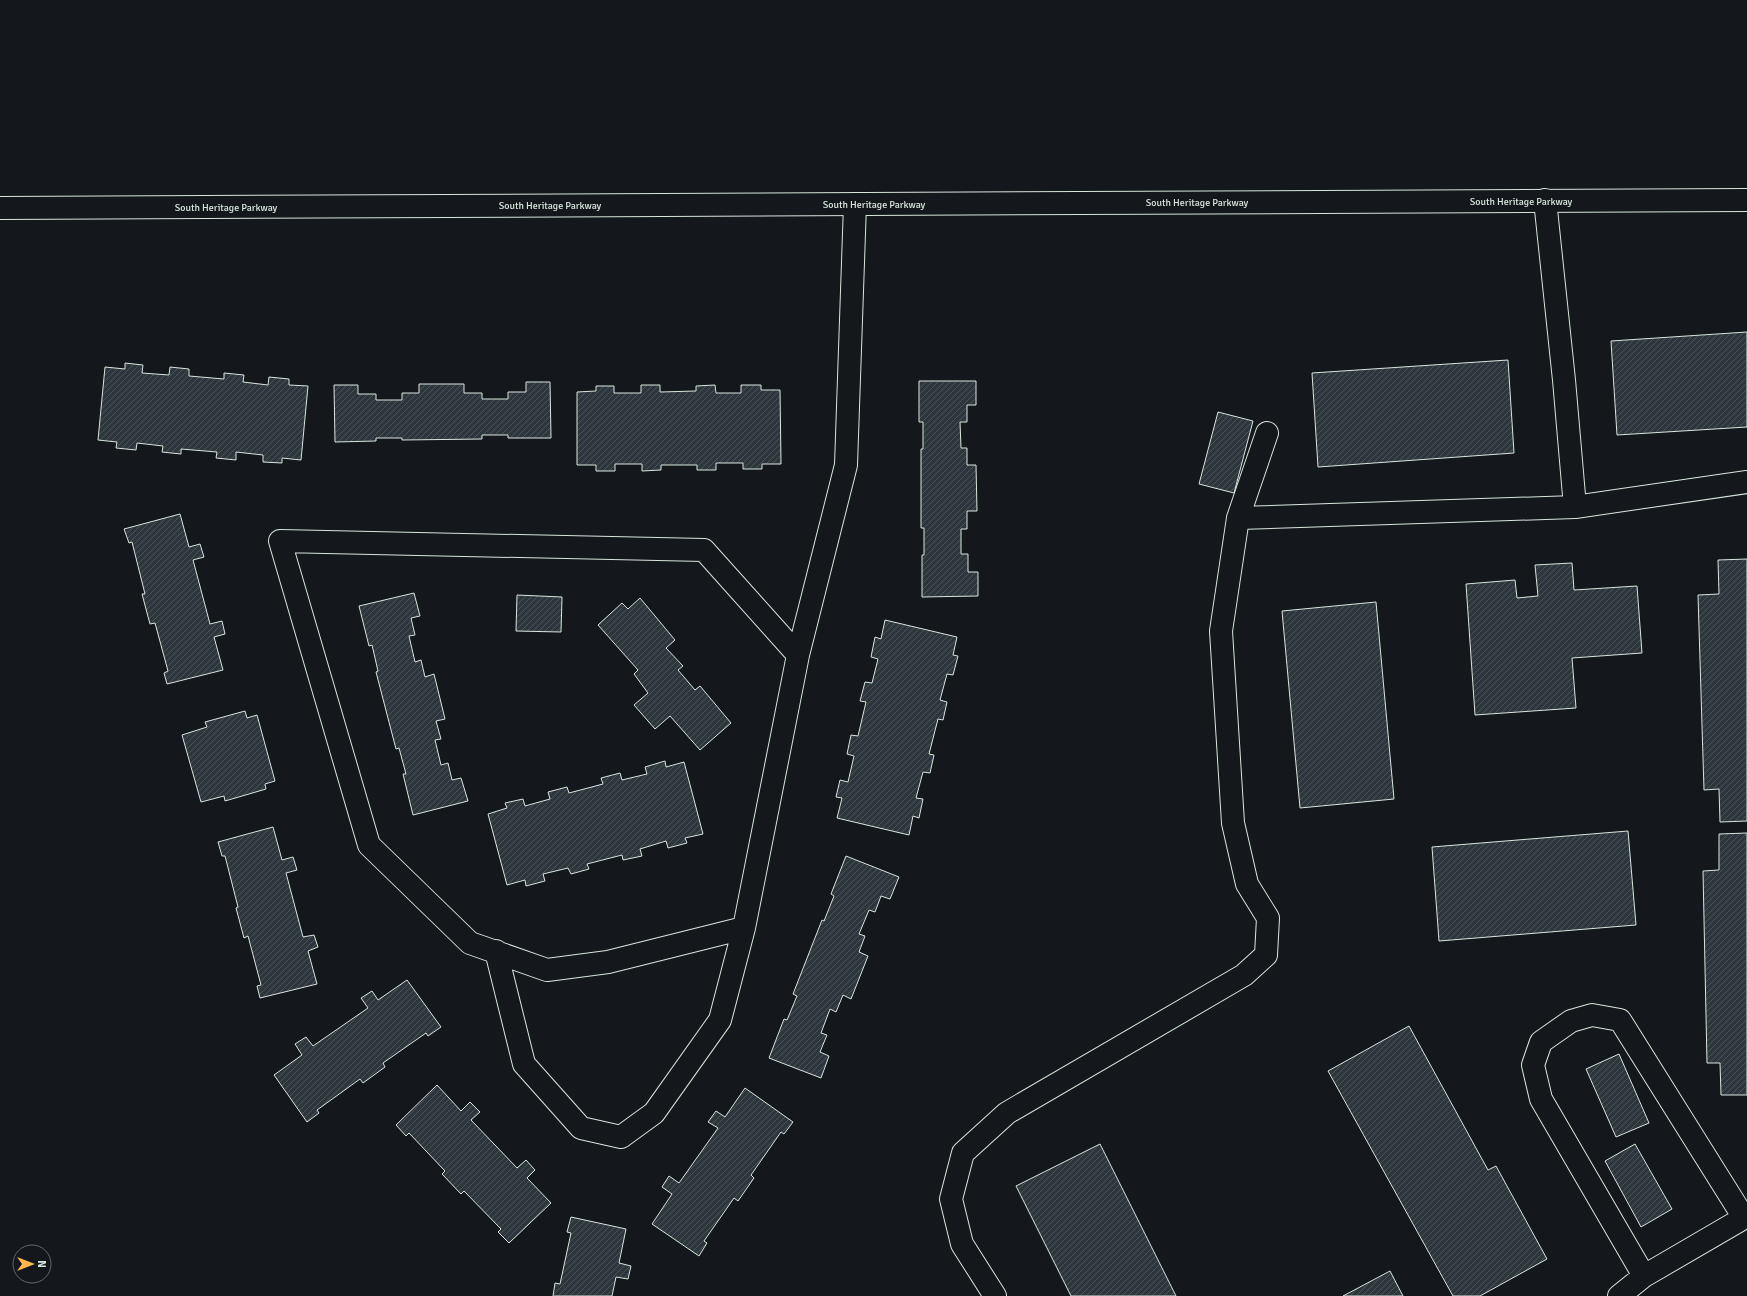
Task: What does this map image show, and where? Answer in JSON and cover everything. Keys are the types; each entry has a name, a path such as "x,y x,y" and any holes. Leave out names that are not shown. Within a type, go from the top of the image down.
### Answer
{"main road":[{"path":"1545,200 1564,380 1575,508"},
{"name":"South Heritage Parkway","path":"0,208 1747,200"},
{"path":"496,952 524,1064 581,1128 621,1137 654,1113 720,1020 744,928 798,655 846,465 855,204"},
{"path":"995,1296 962,1244 951,1199 964,1153 1007,1113 1244,975 1266,955 1268,918 1247,884 1233,823 1221,631 1238,518 1267,433"},
{"path":"1238,518 1575,508 1747,482"},
{"path":"744,928 608,962 547,970 470,943 369,845 280,541 704,550 798,655"},
{"path":"1618,1296 1644,1276 1746,1217 1620,1020 1592,1015 1571,1021 1541,1042 1533,1065 1541,1099 1644,1276"}],"building":[{"path":"1747,332 1747,427 1617,435 1611,341"},
{"path":"1508,360 1514,453 1318,467 1312,373"},
{"path":"125,363 143,365 142,373 169,375 170,367 189,369 189,376 224,379 224,373 244,375 243,382 268,385 269,377 289,379 289,385 308,386 301,460 282,458 282,463 263,462 263,455 236,452 236,460 216,458 217,452 181,449 181,454 162,452 163,446 137,443 136,450 116,448 117,442 98,440 105,367 125,369"},
{"path":"919,381 976,381 976,405 967,405 967,422 960,422 961,448 967,448 967,465 976,465 977,511 967,511 967,529 961,529 961,554 968,554 968,572 978,572 978,596 922,597 922,555 924,555 924,528 921,528 921,449 923,449 923,422 919,422"},
{"path":"526,382 550,382 551,438 508,438 508,435 482,435 482,439 402,440 402,438 376,438 376,441 335,442 334,385 358,385 358,394 376,394 376,400 402,400 402,393 419,393 419,384 464,384 464,393 482,393 482,399 508,399 508,392 526,392"},
{"path":"641,385 660,385 660,392 696,391 696,386 715,385 716,393 741,393 741,385 761,385 761,390 780,390 781,464 762,464 762,469 743,469 743,463 716,463 716,470 697,470 697,465 661,465 661,470 642,471 642,464 615,464 615,471 596,471 596,465 577,465 577,392 596,391 596,386 614,386 614,393 641,393"},
{"path":"1218,412 1253,421 1234,493 1199,484"},
{"path":"180,514 189,547 200,544 204,557 193,560 210,624 222,621 225,634 214,637 223,670 167,684 164,673 168,671 155,623 150,624 142,594 145,594 132,542 129,543 124,529"},
{"path":"1747,559 1747,821 1720,822 1719,789 1704,790 1698,595 1719,594 1718,560"},
{"path":"1572,563 1574,590 1637,586 1642,653 1572,658 1576,708 1475,715 1466,584 1515,580 1517,598 1538,596 1535,565"},
{"path":"414,593 420,616 411,618 415,635 409,636 415,662 421,660 425,677 434,674 445,719 436,721 441,739 435,740 441,765 448,763 452,780 461,778 468,801 413,815 403,774 406,774 399,748 396,749 376,672 378,671 372,645 369,646 359,606"},
{"path":"517,595 562,597 561,632 516,631"},
{"path":"640,598 675,640 666,648 683,666 678,670 695,690 700,686 731,723 700,750 670,716 655,729 634,705 648,693 634,674 638,670 598,625 622,603 628,609"},
{"path":"1376,602 1394,799 1300,808 1282,611"},
{"path":"885,620 957,637 953,655 958,656 953,675 947,674 940,700 947,702 943,720 938,719 929,754 934,755 930,773 923,772 916,798 923,799 919,818 913,816 909,835 837,818 842,798 836,797 840,780 848,782 854,756 847,754 851,735 858,736 866,702 860,701 865,682 872,683 878,659 871,657 875,637 881,639"},
{"path":"245,711 247,718 257,715 275,781 265,784 266,789 225,801 224,796 201,802 182,735 207,727 205,722"},
{"path":"665,761 666,767 684,762 703,834 685,838 687,843 668,848 666,841 640,849 642,856 623,860 622,855 587,864 589,869 571,874 568,868 543,874 545,881 526,886 525,880 507,885 488,814 507,808 505,803 523,799 525,806 550,799 548,792 567,787 569,793 603,784 601,778 620,773 622,780 647,774 645,767"},
{"path":"273,827 282,860 293,857 297,870 286,873 303,937 314,935 318,947 308,951 317,984 260,998 257,986 261,985 248,936 244,938 225,856 222,856 218,842"},
{"path":"1628,831 1636,925 1439,941 1432,847"},
{"path":"1747,833 1747,1095 1721,1095 1720,1063 1707,1063 1703,871 1719,870 1719,834"},
{"path":"846,856 899,877 890,899 881,896 875,912 869,910 859,934 865,936 859,952 868,956 851,999 843,995 836,1012 830,1009 821,1033 827,1035 820,1052 829,1056 821,1078 769,1058 784,1019 787,1020 797,996 793,994 822,920 824,921 834,896 831,894"},
{"path":"407,980 441,1027 428,1036 426,1033 383,1063 385,1067 363,1083 360,1079 317,1110 319,1113 307,1122 274,1075 302,1055 295,1044 306,1037 313,1046 368,1008 361,998 372,991 378,1000"},
{"path":"1409,1026 1488,1170 1496,1166 1547,1259 1480,1296 1453,1296 1328,1071"},
{"path":"1619,1054 1649,1123 1616,1137 1586,1069"},
{"path":"437,1085 461,1111 470,1102 480,1112 471,1120 517,1168 526,1160 535,1170 527,1178 551,1203 509,1243 498,1232 501,1229 464,1191 461,1194 442,1174 445,1171 409,1133 406,1136 396,1125"},
{"path":"745,1088 793,1122 784,1134 781,1132 751,1175 754,1178 738,1201 734,1198 704,1241 707,1243 699,1256 652,1224 672,1194 662,1187 669,1176 679,1183 718,1128 708,1122 716,1111 725,1117"},
{"path":"1100,1144 1176,1296 1071,1296 1016,1186"},
{"path":"1635,1144 1672,1209 1641,1227 1605,1161"},
{"path":"571,1217 626,1229 619,1263 631,1266 628,1279 616,1277 612,1296 553,1296 555,1283 560,1284 571,1233 567,1232"},
{"path":"1390,1271 1403,1296 1343,1296"}]}
